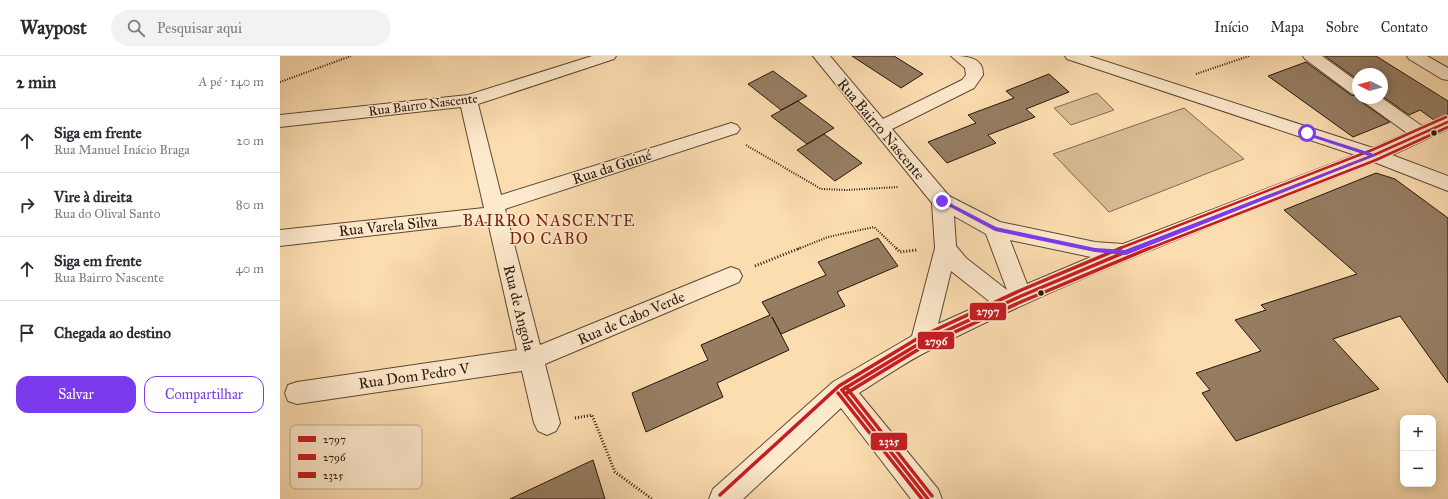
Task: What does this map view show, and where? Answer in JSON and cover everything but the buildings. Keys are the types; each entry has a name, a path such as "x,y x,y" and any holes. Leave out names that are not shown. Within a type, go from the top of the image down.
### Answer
{"street":[{"name":"Rua Bairro Nascente","path":"280,121 468,100 493,94 608,56"},
{"name":"Rua Bairro Nascente","path":"821,56 942,201 995,229 1095,250 1126,252"},
{"path":"880,128 968,84 974,75 974,69 971,62 959,56"},
{"path":"1073,56 1374,155 1448,184"},
{"path":"1311,56 1352,86"},
{"path":"1415,56 1448,75"},
{"name":"Rua de Angola","path":"468,100 546,423"},
{"path":"1378,104 1421,134"},
{"path":"723,499 842,390 922,342 1014,299 1126,252 1374,155 1448,122"},
{"name":"Rua da Guiné","path":"494,209 730,129"},
{"path":"922,342 946,248 942,201"},
{"name":"Rua Varela Silva","path":"280,238 494,209"},
{"path":"995,229 1014,299"},
{"path":"946,248 958,264 1014,299"},
{"name":"Rua de Cabo Verde","path":"531,359 731,276"},
{"name":"Rua Dom Pedro V","path":"297,393 531,359"},
{"path":"842,390 928,499"}],"path":[{"path":"280,82 351,56"},
{"path":"1170,89 1181,78 1249,56"},
{"path":"730,129 735,138 821,189 847,190 893,188 924,180"},
{"path":"731,276 828,238 874,226 900,252 946,248"},
{"path":"546,423 592,415 614,472 652,499"}],"shaded area":[{"path":"1097,93 1114,110 1071,125 1054,108"},
{"path":"1184,108 1244,159 1109,212 1053,154"}],"transit line":[{"name":"2325","path":"720,495 839,386 920,337 1019,291 1123,247 1372,150 1446,117"},
{"name":"2797","path":"842,390 922,342 1021,296 1125,252 1374,155 1448,122"},
{"name":"2796","path":"845,394 924,346 1023,301 1127,257 1376,160 1448,127"},
{"name":"2325","path":"846,387 932,496"},
{"name":"2797","path":"842,390 928,499"},
{"name":"2796","path":"838,393 922,499"}],"district":[{"name":"BAIRRO NASCENTE DO CABO","path":"549,229"}],"route":[{"path":"942,201 995,229 1095,250 1126,252 1374,155 1307,133"}]}
